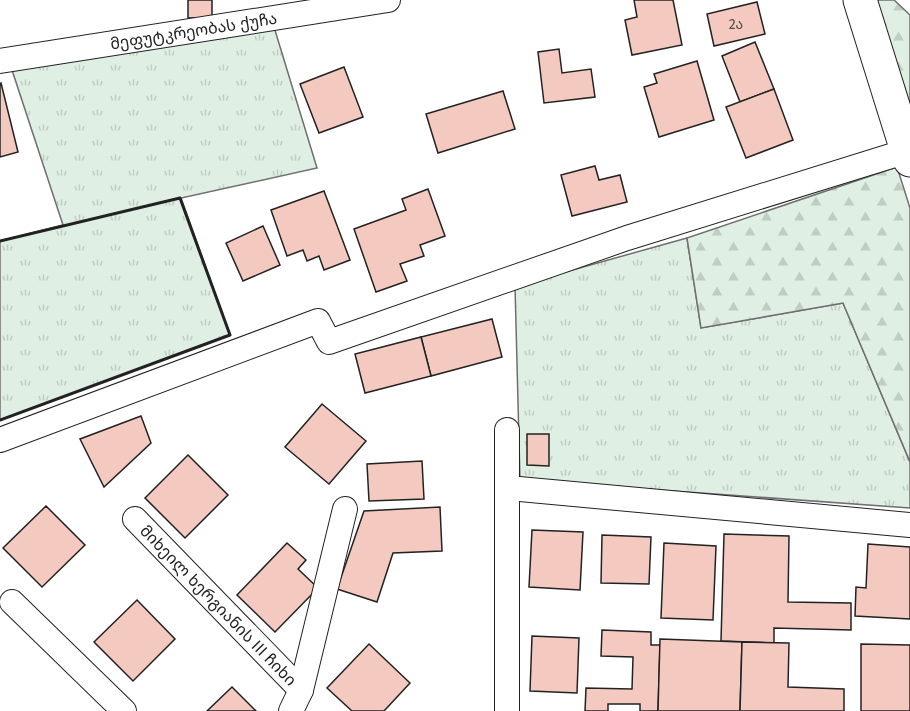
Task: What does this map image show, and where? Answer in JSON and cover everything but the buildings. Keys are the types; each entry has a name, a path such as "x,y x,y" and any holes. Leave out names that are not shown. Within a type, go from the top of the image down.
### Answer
{"street":[{"name":"მეფუტკრეობას ქუჩა","path":"0,61 388,0"},
{"path":"0,440 318,321 329,342 627,238 909,155 860,0"},
{"path":"507,430 507,711"},
{"path":"508,488 910,525"},
{"path":"296,700 345,509"},
{"name":"მიხეილ ხერგიანის III ჩიხი","path":"135,519 296,700"},
{"path":"12,602 124,711"}],"green space":[{"path":"868,0 894,0 910,15 910,130"},
{"path":"274,27 317,168 181,198 230,335 0,420 0,241 63,225 12,70"},
{"path":"897,167 910,208 910,462 843,303 701,328 687,238"},
{"path":"687,238 701,328 843,303 910,462 910,508 520,480 515,286"}],"wall":[{"path":"0,241 180,198 230,335 0,420"}]}
